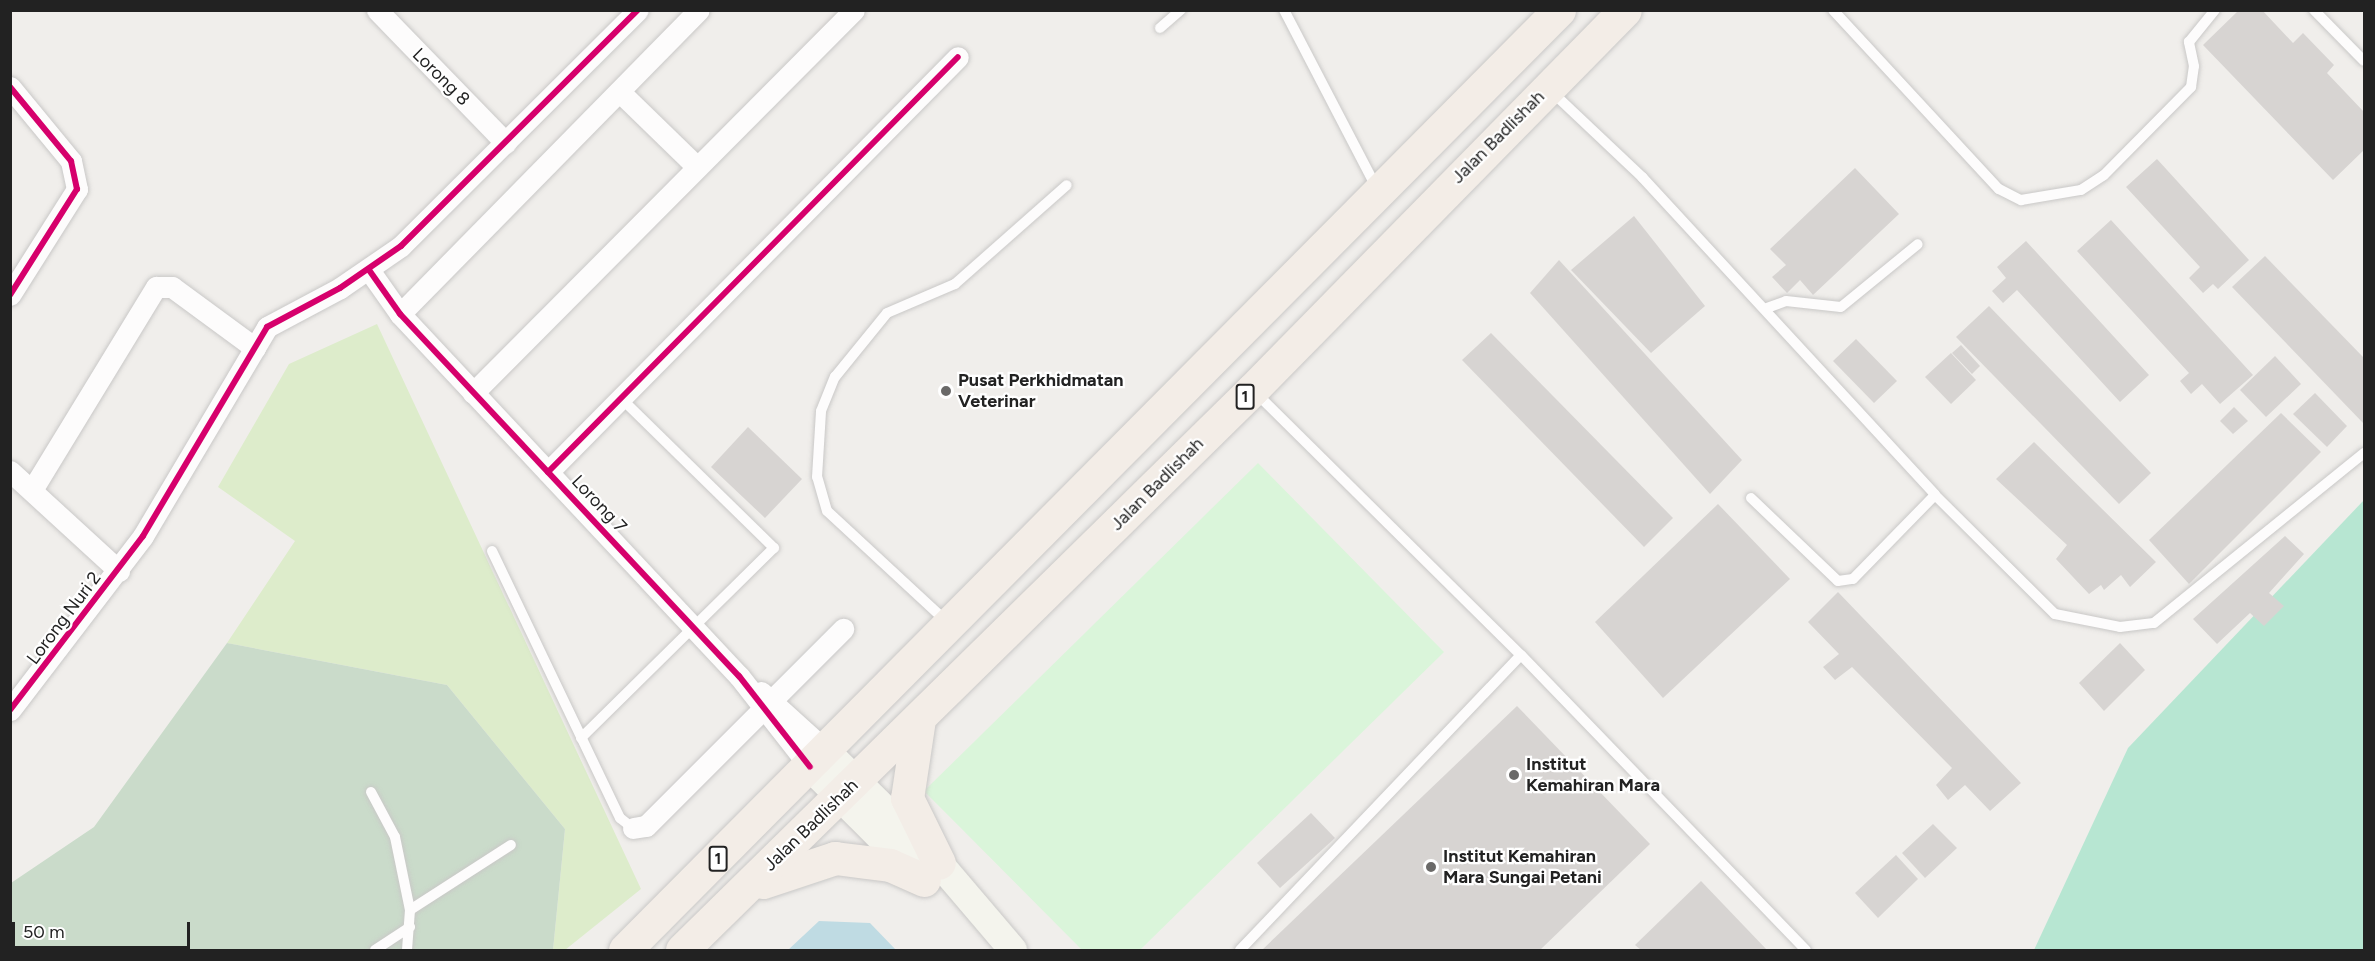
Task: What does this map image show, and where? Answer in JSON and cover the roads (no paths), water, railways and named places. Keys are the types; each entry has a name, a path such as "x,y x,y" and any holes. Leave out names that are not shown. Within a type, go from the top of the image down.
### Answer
{"main road":[{"name":"1","path":"625,951 818,759 948,623 1559,10"},
{"name":"Jalan Badlishah","path":"682,951 849,790 1252,390 1625,10"},
{"path":"919,719 907,798 932,872 1009,951"},
{"path":"818,759 1013,951"},
{"path":"747,887 835,858 932,872"}],"street":[{"name":"Lorong 8","path":"377,10 506,143"},
{"name":"Lorong Nuri 2","path":"10,710 119,571 255,348 279,317 369,270 506,143 638,10"},
{"path":"400,314 699,10"},
{"path":"473,393 854,10"},
{"path":"548,472 958,57"},
{"path":"10,87 71,161 77,189 10,295"},
{"path":"620,92 697,167"},
{"name":"Lorong 7","path":"369,270 400,314 818,759"},
{"path":"32,490 156,287 172,287 255,348"},
{"path":"10,471 119,571"},
{"path":"633,828 646,825 843,629"}],"lane":[{"path":"1160,28 1181,10"},
{"path":"1284,10 1379,192"},
{"path":"1833,10 2000,189 2021,200 2082,190 2104,176 2191,87 2194,66 2189,42 2215,10"},
{"path":"2314,10 2364,62"},
{"path":"1547,87 1767,308 1935,495 2055,614 2080,623 2140,626 2165,618 2364,453"},
{"path":"948,623 827,511 817,477 821,411 841,369 887,313 955,284 1067,185"},
{"path":"1767,308 1786,301 1841,307 1918,244"},
{"path":"1252,390 1521,655 1806,951"},
{"path":"581,738 774,548 621,398"},
{"path":"1751,498 1838,581 1853,579 1935,495"},
{"path":"492,551 620,818 633,828"},
{"path":"1240,951 1521,655"},
{"path":"371,792 395,837 410,910 407,951"},
{"path":"410,910 511,845"},
{"path":"375,951 410,927"}],"water":[{"path":"819,921 870,923 896,950 788,950"}],"place":[{"name":"Pusat Perkhidmatan Veterinar","path":"946,391"},
{"name":"Institut Kemahiran Mara","path":"1514,775"},
{"name":"Institut Kemahiran Mara Sungai Petani","path":"1431,867"}]}
